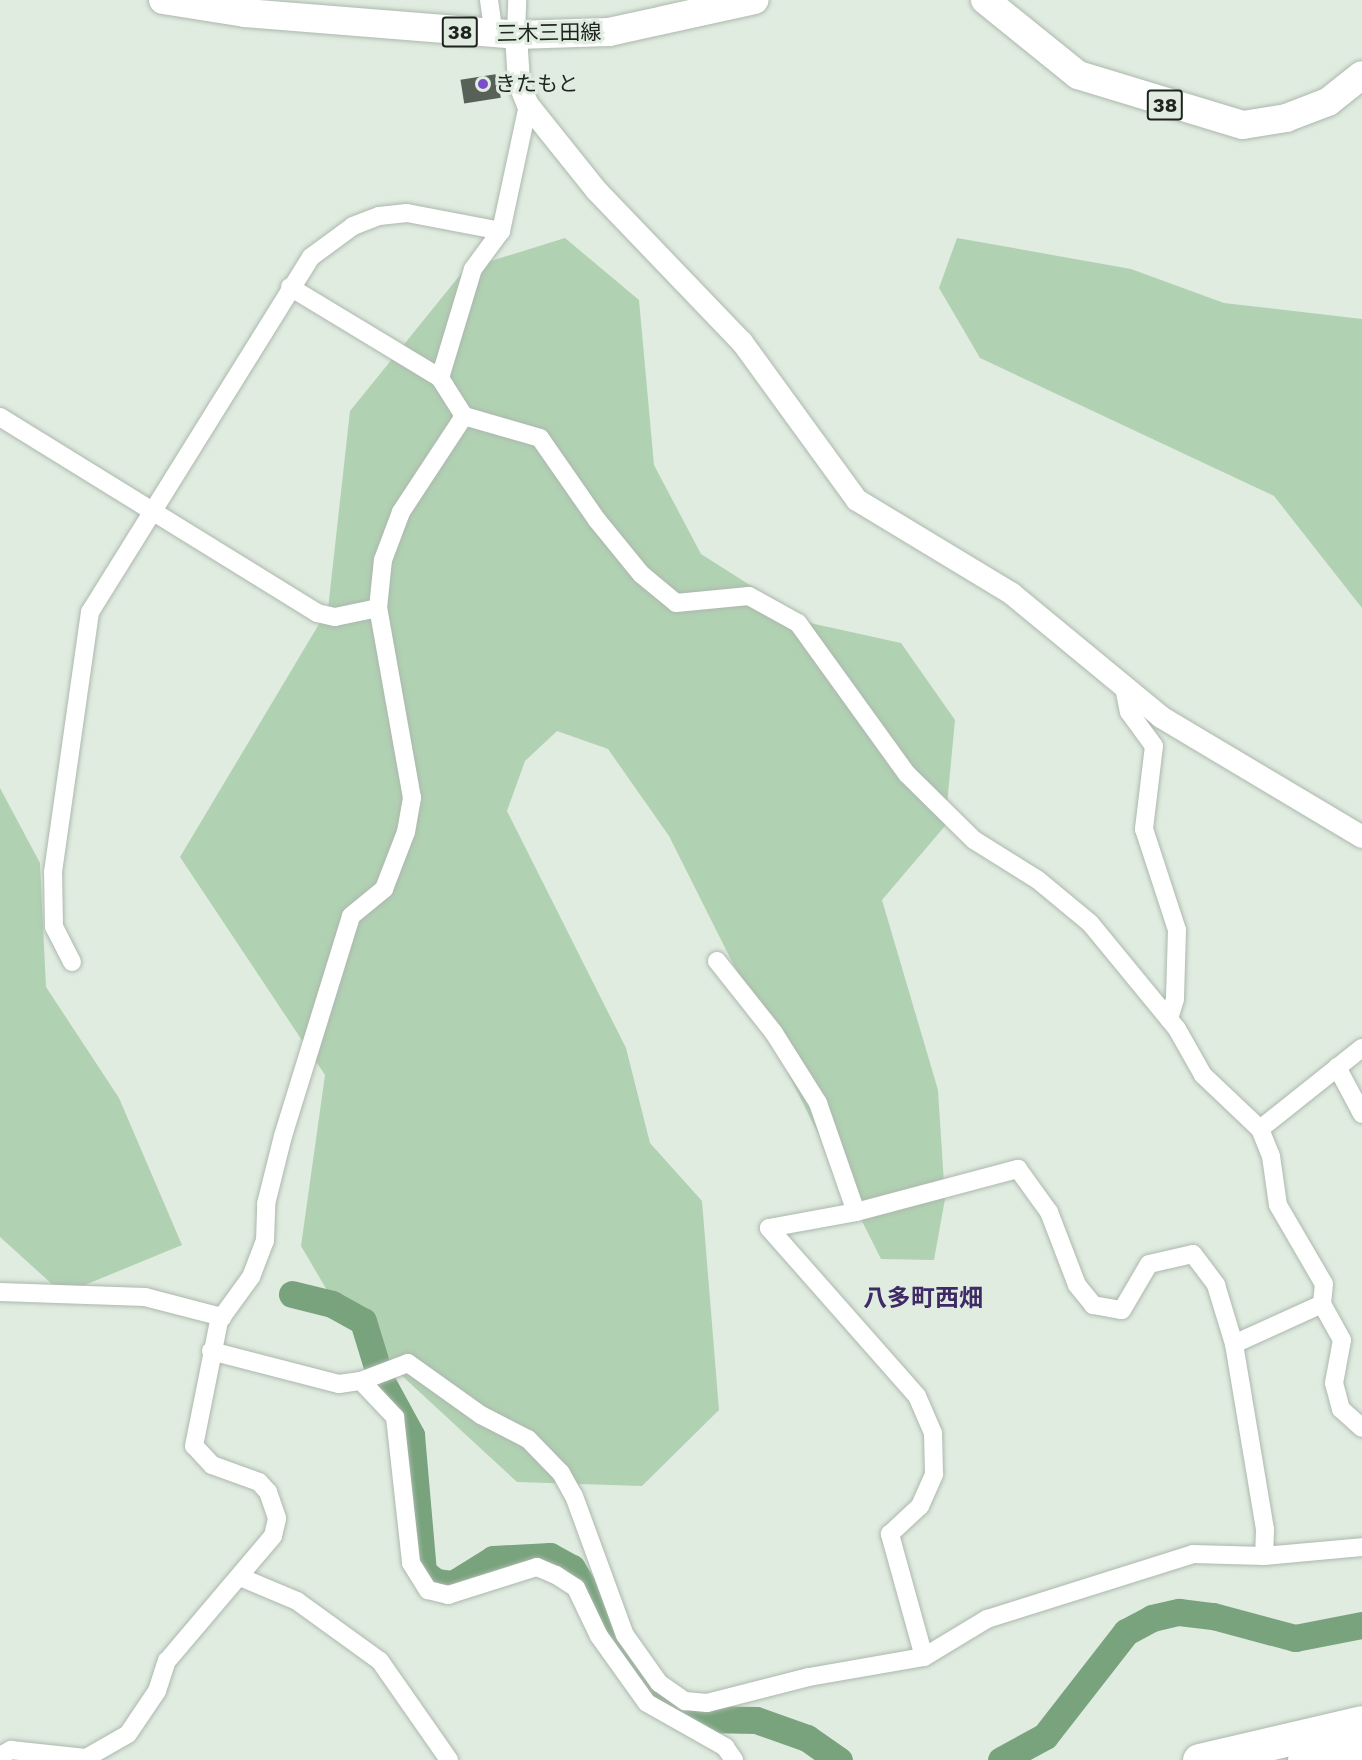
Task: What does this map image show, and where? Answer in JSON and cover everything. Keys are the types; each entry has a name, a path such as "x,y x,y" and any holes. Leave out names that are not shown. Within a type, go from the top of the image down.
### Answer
{"highway":[{"path":"1199,1760 1362,1722"},
{"path":"1304,1760 1362,1749"}],"main road":[{"name":"三木三田線","path":"163,0 244,13 505,35 609,32 755,0"},
{"name":"38","path":"985,0 1078,75 1244,125 1286,118 1328,102 1362,75"}],"street":[{"path":"489,0 505,35 528,105 597,191 742,342 857,500 1012,594 1124,687 1200,742 1362,837"},
{"path":"505,35 517,0"},
{"path":"440,378 473,269 501,231 528,105"},
{"path":"72,962 54,927 53,872 90,612 290,287 331,239 379,216 407,213 501,231"},
{"path":"290,287 440,378 464,416 540,438 626,556 676,603 749,596 798,623 907,774 974,840 1038,880 1090,923 1169,1019 1203,1075 1260,1129 1271,1156 1278,1205 1324,1284 1322,1304 1344,1350 1334,1383 1341,1408 1362,1428"},
{"path":"0,1756 11,1750 87,1758 109,1756 128,1734 157,1691 167,1661 273,1536 277,1518 268,1492 259,1482 212,1465 194,1446 217,1332 251,1277 265,1241 266,1204 283,1136 351,916 384,889 406,832 412,798 378,608 383,560 400,512 464,416"},
{"path":"0,417 317,613 335,617 378,608"},
{"path":"1124,687 1129,712 1154,746 1144,829 1177,930 1175,999 1169,1019"},
{"path":"717,961 774,1033 818,1103 856,1212"},
{"path":"1260,1129 1362,1048"},
{"path":"1337,1067 1362,1114"},
{"path":"924,1657 890,1534 920,1506 934,1474 933,1433 917,1395 769,1228 856,1212 1018,1169 1048,1212 1077,1286 1094,1305 1122,1310 1149,1264 1193,1254 1216,1285 1234,1344 1265,1530 1264,1556"},
{"path":"0,1292 145,1297 217,1332 339,1384 361,1381 408,1364 481,1415 528,1439 561,1473 585,1522 625,1635 671,1693 707,1702 808,1677 924,1657 987,1619 1137,1568 1193,1554 1264,1556 1362,1547"},
{"path":"1234,1344 1322,1304"},
{"path":"361,1381 395,1417 411,1563 428,1590 448,1595 537,1567 556,1575 576,1588 599,1636 647,1703 725,1747 734,1760"},
{"path":"240,1577 297,1600 380,1661 449,1760"}],"green space":[{"path":"565,238 639,300 654,465 701,554 810,623 901,643 955,720 945,826 882,900 938,1090 945,1199 934,1260 881,1259 669,836 608,749 557,731 525,761 507,811 626,1048 650,1143 702,1201 719,1410 642,1486 517,1482 348,1326 301,1246 325,1075 180,857 328,609 350,411 465,269"},
{"path":"957,238 1131,269 1224,303 1362,319 1362,608 1274,496 980,358 939,288"},
{"path":"0,788 40,863 46,987 119,1098 182,1245 63,1294 0,1237"}],"building":[{"path":"497,74 501,98 464,103 460,80"}],"waterway":[{"path":"292,1294 332,1304 363,1321 381,1380 411,1435 423,1572 436,1582 453,1584 493,1559 550,1556 572,1568 618,1643 671,1705 703,1719 756,1720 807,1738 839,1760"},
{"path":"1001,1760 1045,1736 1126,1632 1152,1618 1179,1612 1213,1616 1295,1638 1362,1625"}],"place":[{"name":"きたもと","path":"483,84"}],"district":[{"name":"八多町西畑","path":"923,1299"}]}
